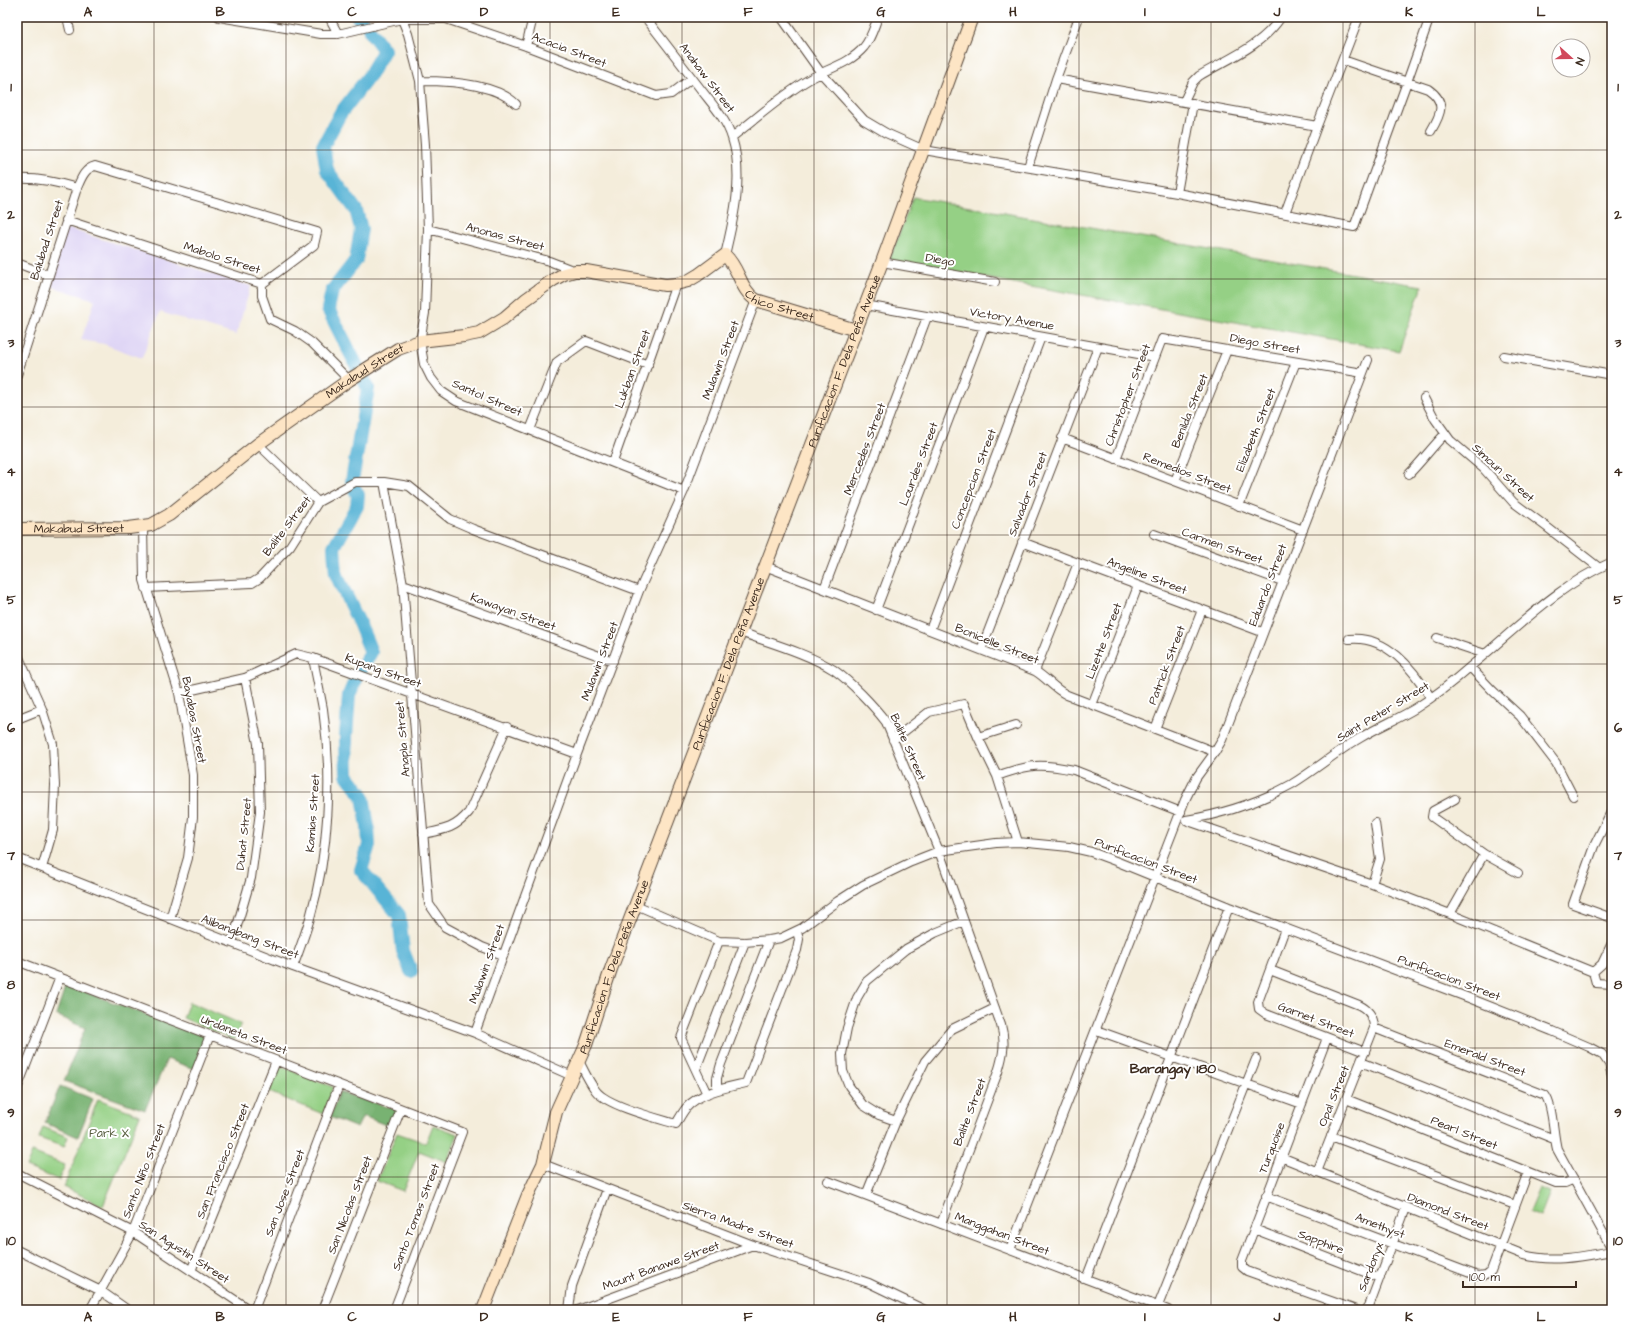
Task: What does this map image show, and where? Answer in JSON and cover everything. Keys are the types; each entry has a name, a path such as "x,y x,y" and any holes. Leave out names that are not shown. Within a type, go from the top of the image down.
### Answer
{"street":[{"path":"68,17 70,30"},
{"name":"Acacia Street","path":"219,17 321,34 338,34 401,18 447,18 526,46 656,96 671,94 692,78"},
{"path":"329,17 338,34"},
{"path":"526,46 533,17"},
{"name":"Anahaw Street","path":"645,17 720,114 732,137 737,168 737,184 731,232 725,255"},
{"path":"732,137 793,90 821,73 850,60 864,48 878,17"},
{"name":"Purificacion F. Dela Peña Avenue","path":"483,1310 528,1195 543,1164 556,1112 579,1061 611,969 882,262 972,17"},
{"path":"1028,167 1056,79 1079,17"},
{"path":"1184,101 1193,82 1199,76 1248,49 1263,38 1280,17"},
{"path":"1285,213 1359,17"},
{"path":"783,18 821,73 864,120 886,133 924,150 1176,193 1354,227 1430,17"},
{"name":"Santol Street","path":"401,18 408,34 420,80 425,145 428,229 425,313 420,341 424,364 431,378 441,390 456,401 684,491"},
{"path":"1343,60 1428,89 1435,94 1439,100 1440,114 1431,130"},
{"path":"1056,79 1317,126"},
{"path":"420,80 439,80 482,87 500,93 516,104"},
{"path":"1176,193 1192,103"},
{"name":"Balubad Street","path":"17,375 19,364 77,188 85,171 94,166 317,232 314,245 262,284"},
{"path":"17,179 40,179 55,181 77,188"},
{"name":"Mabolo Street","path":"66,220 262,284 262,296 270,318 296,331 312,343 349,380"},
{"name":"Anonas Street","path":"428,229 549,261 575,271"},
{"name":"Makabud Street","path":"17,529 143,527 161,520 258,444 349,380 398,350 420,341 479,333 504,318 525,300 564,274 575,271 598,272 660,284 676,284 693,278 725,255"},
{"name":"Chico Street","path":"725,255 736,269 747,292 756,300 856,330"},
{"name":"Diego","path":"882,262 995,282"},
{"path":"17,263 48,275"},
{"name":"Lukban Street","path":"613,462 676,284"},
{"name":"Mulawin Street","path":"475,1033 577,754 614,662 639,591 684,491 756,300"},
{"name":"Victory Avenue","path":"865,305 1155,357"},
{"name":"Mercedes Street","path":"824,589 927,317"},
{"name":"Lourdes Street","path":"876,610 984,327"},
{"name":"Concepcion Street","path":"930,630 1041,337"},
{"name":"Diego Street","path":"1162,339 1363,373"},
{"name":"Christopher Street","path":"1116,459 1162,339"},
{"path":"530,430 557,362 586,341 648,365"},
{"name":"Salvador Street","path":"981,650 1098,347"},
{"name":"Benilda Street","path":"1175,481 1227,350"},
{"path":"1504,356 1612,375"},
{"name":"Eduardo Street","path":"1010,1250 1177,821 1196,778 1222,740 1262,632 1368,360"},
{"name":"Elizabeth Street","path":"1239,506 1296,362"},
{"name":"Simoun Street","path":"1424,398 1445,434 1455,446 1484,469 1513,502 1598,567"},
{"path":"1409,474 1445,434"},
{"name":"Remedios Street","path":"1062,438 1303,530"},
{"path":"258,444 318,502"},
{"name":"Balite Street","path":"146,588 252,583 260,578 290,546 318,502 355,482 384,482 409,486 450,519 639,591"},
{"name":"Anapla Street","path":"384,482 403,584 429,904 445,927 482,947 503,955"},
{"name":"Bayabas Street","path":"143,527 144,580 179,693 192,775 193,817 188,858 170,919"},
{"name":"Carmen Street","path":"1154,534 1282,581"},
{"name":"Angeline Street","path":"1022,542 1262,632"},
{"name":"Saint Peter Street","path":"1177,821 1207,817 1266,797 1292,784 1360,738 1431,698 1564,588 1583,575 1612,562"},
{"path":"1035,671 1078,563"},
{"name":"Bonicelle Street","path":"765,566 1035,671 1046,678 1061,692 1215,752"},
{"name":"Kawayan Street","path":"403,584 614,662"},
{"name":"Lizette Street","path":"1092,705 1138,586"},
{"name":"Patrick Street","path":"1155,729 1202,610"},
{"name":"Balite Street","path":"740,632 790,650 835,671 876,708 886,722 939,851 995,1008 1004,1036 1004,1052 998,1072 941,1224"},
{"path":"1349,640 1361,638 1380,644 1398,657 1414,672 1431,698"},
{"path":"1437,638 1486,654"},
{"path":"17,653 42,709 53,744 55,786 53,830 42,868"},
{"name":"Kupang Street","path":"179,693 245,678 296,654 313,658 507,727 577,754"},
{"name":"Kamias Street","path":"294,967 310,918 315,896 321,866 327,814 328,762 323,710 313,658"},
{"path":"1470,667 1493,692 1520,716 1556,763 1573,796"},
{"name":"Duhat Street","path":"232,943 252,878 260,812 258,744 245,678"},
{"path":"893,740 929,712 964,704 997,776 1018,842"},
{"path":"17,719 42,709"},
{"path":"978,737 1016,725"},
{"path":"423,834 450,827 461,822 469,812 507,727"},
{"path":"997,776 1031,765 1060,767 1074,770 1181,812"},
{"path":"1455,799 1433,812 1432,817 1484,854 1518,873"},
{"path":"1612,810 1594,846 1573,904 1612,918"},
{"path":"1186,820 1372,884 1593,972"},
{"path":"1372,884 1380,859 1375,823"},
{"name":"Purificacion Street","path":"636,906 719,941 746,942 769,940 781,938 797,931 863,885 911,862 939,851 968,846 1018,842 1069,847 1091,852 1285,929 1469,998 1589,1047 1605,1058 1612,1076"},
{"path":"1450,914 1484,854"},
{"name":"Alibangbang Street","path":"17,858 294,967 475,1033 572,1076"},
{"path":"1086,1279 1229,907"},
{"path":"896,1121 879,1115 863,1105 849,1086 844,1071 842,1054 847,1028 857,998 867,981 906,949 936,933 964,921"},
{"path":"1285,929 1270,970 1365,1008 1371,1014 1374,1022 1374,1028"},
{"path":"579,1061 597,1092 607,1100 640,1113 676,1124 685,1109 693,1101 717,1090 746,1083 797,950 799,939 797,931"},
{"path":"717,1090 717,1078 721,1064 769,940"},
{"path":"707,1094 681,1038 719,941"},
{"path":"696,1069 746,942"},
{"path":"1593,972 1602,964 1612,943"},
{"name":"Urdaneta Street","path":"17,961 462,1132"},
{"name":"Garnet Street","path":"1270,970 1258,1002 1259,1009 1266,1014 1365,1052"},
{"path":"1593,972 1596,984 1612,984"},
{"path":"17,1089 60,977"},
{"path":"866,1195 896,1121 925,1061 952,1029 995,1008"},
{"name":"Opal Street","path":"1317,1172 1374,1028"},
{"name":"Emerald Street","path":"1374,1028 1541,1092 1548,1098 1554,1139 1562,1159 1612,1250"},
{"path":"1096,1030 1302,1104"},
{"name":"Santo Niño Street","path":"90,1310 133,1232 210,1035"},
{"name":"Turquoise","path":"1327,1038 1266,1196 1242,1261 1242,1267 1247,1271 1356,1310"},
{"path":"1158,1306 1256,1059"},
{"name":"San Francisco Street","path":"191,1271 276,1061"},
{"path":"1361,1062 1554,1139"},
{"name":"San Jose Street","path":"254,1310 339,1085"},
{"name":"Pearl Street","path":"1346,1099 1556,1183 1565,1183 1574,1179"},
{"name":"San Nicolas Street","path":"322,1310 401,1109"},
{"name":"Santo Tomas Street","path":"394,1310 462,1132"},
{"path":"1331,1136 1515,1205"},
{"name":"Diamond Street","path":"1281,1157 1501,1246 1536,1258 1574,1258 1612,1250"},
{"name":"Sierra Madre Street","path":"543,1164 753,1245 869,1283 925,1310"},
{"path":"1501,1246 1528,1172"},
{"name":"San Agustin Street","path":"17,1173 133,1232 250,1310"},
{"name":"Manggahan Street","path":"828,1181 1168,1310"},
{"path":"569,1310 574,1279 606,1189"},
{"name":"Amethyst","path":"1266,1196 1478,1276 1486,1275 1491,1271 1501,1246"},
{"name":"Sardonyx","path":"1366,1310 1380,1278 1406,1208"},
{"name":"Sapphire","path":"1254,1229 1380,1278"},
{"name":"Mount Banawe Street","path":"578,1310 753,1245"},
{"path":"17,1250 101,1291 128,1310"},
{"path":"731,1310 749,1310"}],"shaded area":[{"path":"66,228 251,286 236,335 160,312 142,358 104,344 81,340 95,300 47,285"}],"green space":[{"path":"913,197 1422,286 1399,351 889,261"},
{"path":"66,985 207,1037 194,1069 167,1059 145,1110 64,1081 85,1028 56,1015"},
{"path":"189,1002 241,1024 234,1040 183,1018"},
{"path":"278,1065 333,1087 323,1114 269,1092"},
{"path":"60,1086 93,1099 78,1137 45,1123"},
{"path":"339,1092 398,1110 391,1127 363,1116 357,1128 330,1117"},
{"name":"Park X","path":"98,1099 140,1115 103,1206 64,1187"},
{"path":"433,1125 458,1134 447,1162 419,1151 403,1191 377,1181 397,1133 426,1143"},
{"path":"43,1127 68,1137 64,1147 39,1138"},
{"path":"32,1152 65,1165 59,1180 26,1167"},
{"path":"1539,1188 1550,1192 1540,1217 1529,1212"}],"waterway":[{"path":"358,17 363,22"},
{"path":"360,372 328,309 332,291 356,260 361,229 356,210 327,170 323,146 340,114 369,76 384,50 370,31"},
{"path":"352,481 368,388 363,378"},
{"path":"353,486 358,495 357,506 334,547 336,574 371,652 360,671"},
{"path":"355,681 349,695 346,737 347,775 363,796 368,827 369,845 361,870 399,915 403,951 411,971"}],"district":[{"name":"Barangay 180","path":"1173,1069"}]}
